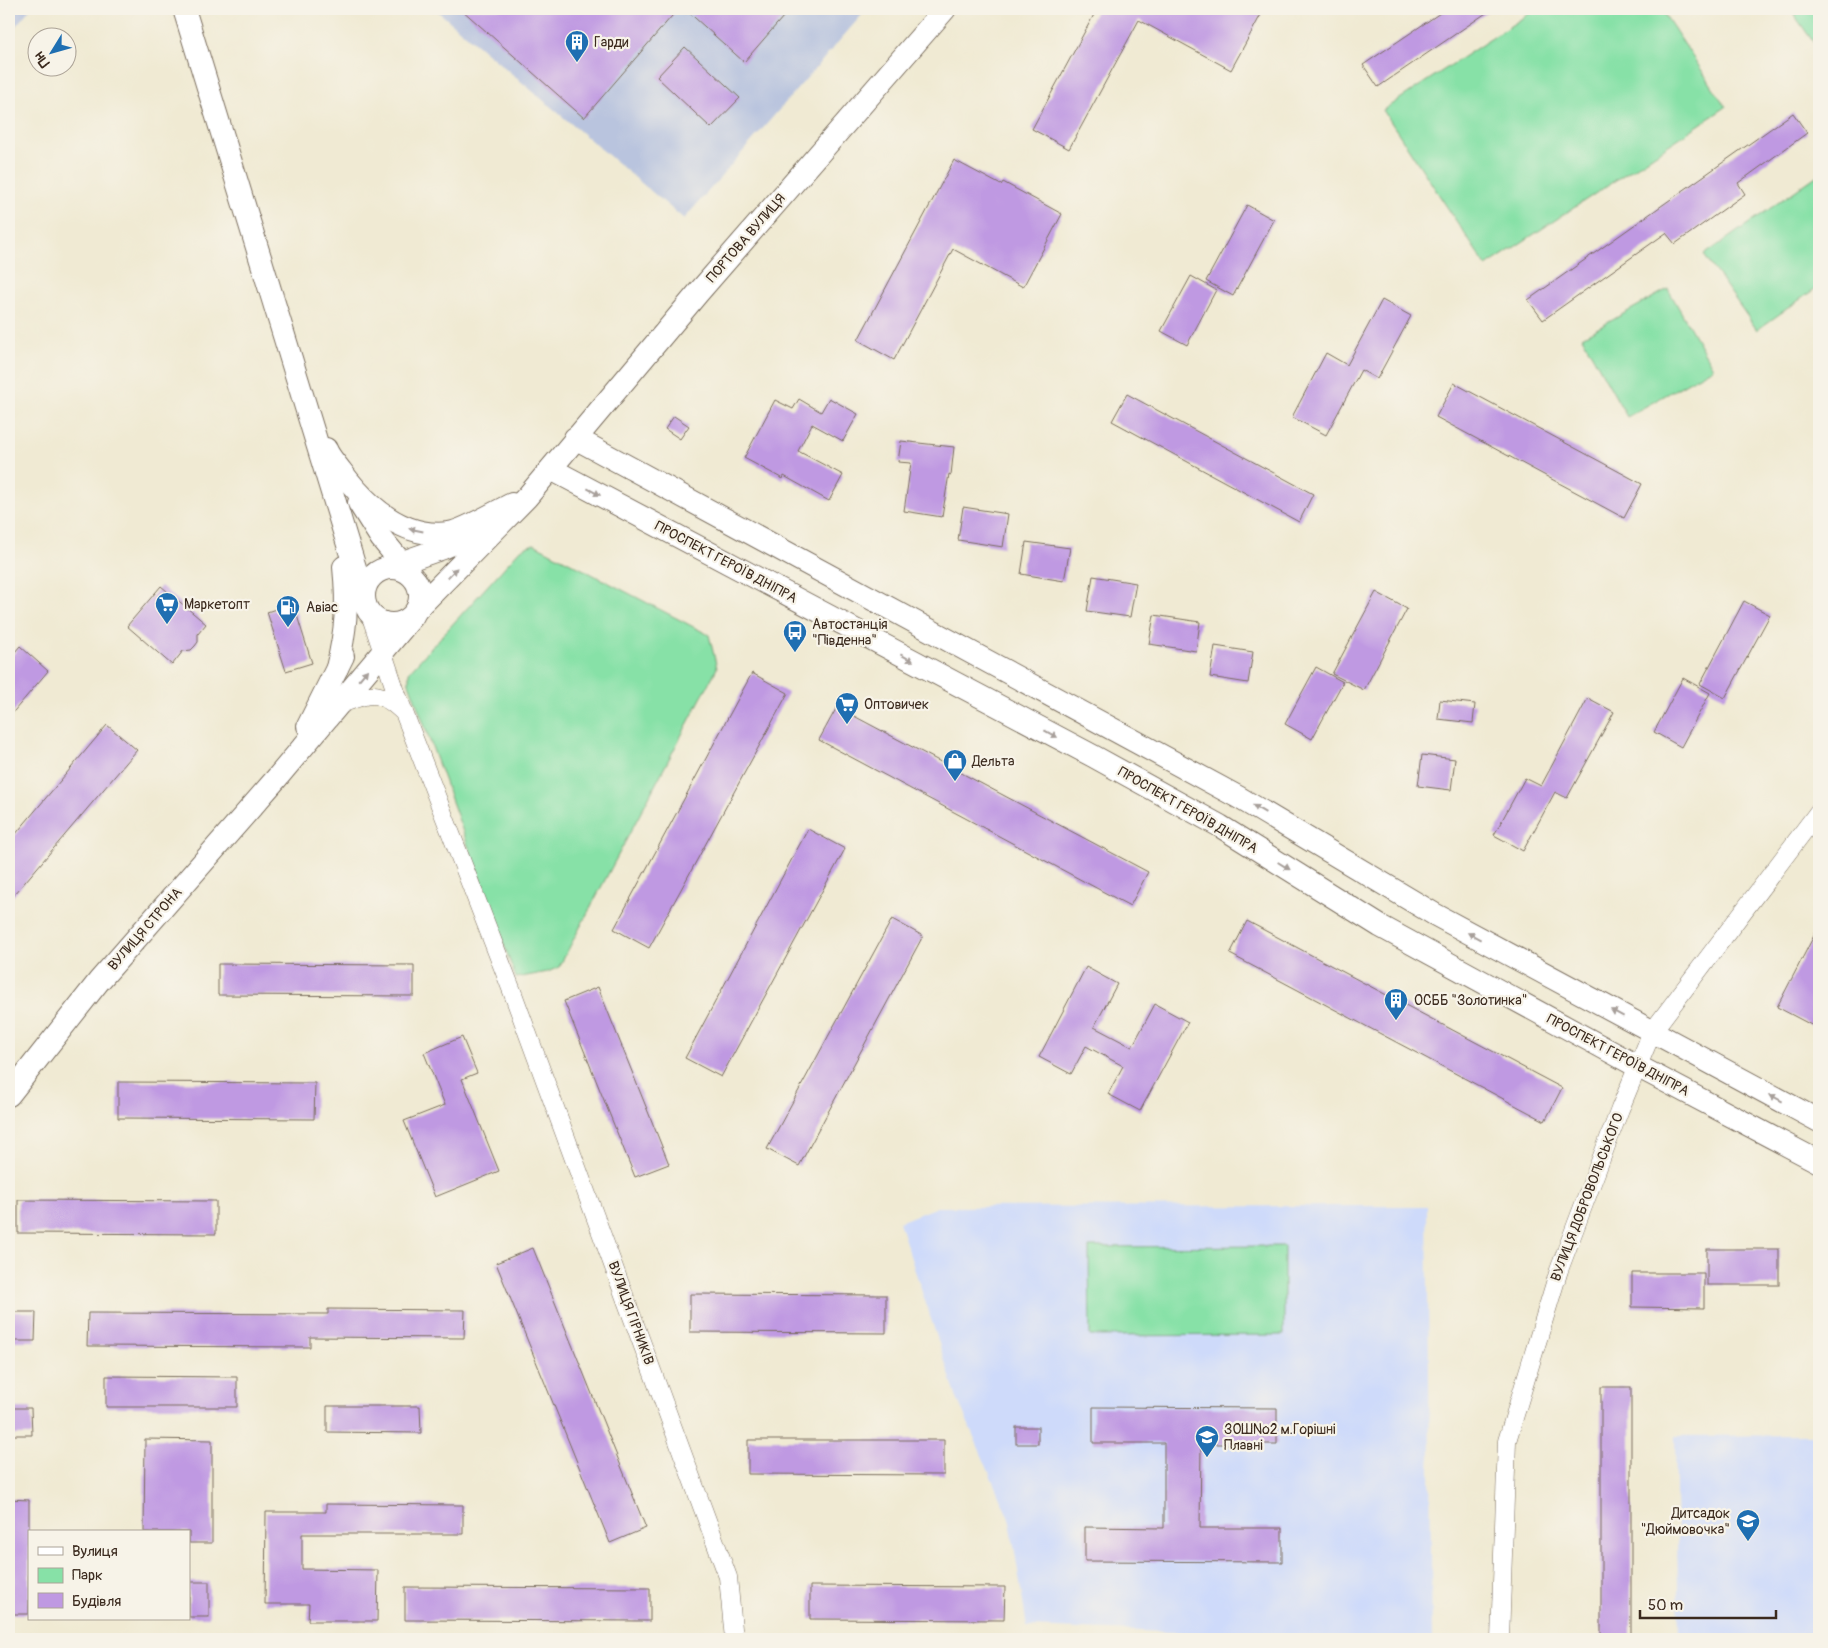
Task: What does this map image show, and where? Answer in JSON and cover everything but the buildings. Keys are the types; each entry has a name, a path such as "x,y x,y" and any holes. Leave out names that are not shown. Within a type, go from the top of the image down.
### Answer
{"street":[{"path":"184,9 301,390 327,464 366,605 396,692"},
{"name":"ПОРТОВА ВУЛИЦЯ","path":"527,497 698,293 945,9"},
{"path":"575,438 1238,796 1434,914 1819,1121"},
{"path":"327,464 382,515 407,528 435,533 451,533 527,497"},
{"path":"327,464 381,538 398,569 416,581 420,590 412,616 396,645 392,666 396,692"},
{"path":"327,464 344,559 348,600 345,633 337,668"},
{"name":"ПРОСПЕКТ ГЕРОЇВ ДНІПРА","path":"550,469 1220,826 1380,926 1637,1066 1819,1162"},
{"path":"286,766 337,668 366,605 365,588 369,579 376,573 398,569 464,539 485,527 527,497"},
{"path":"286,766 412,616 527,497"},
{"path":"366,605 377,620 386,624 396,624 412,616"},
{"name":"ВУЛИЦЯ ГІРНИКІВ","path":"396,692 512,990 728,1577 734,1639"},
{"path":"337,706 369,695 383,696 405,714"},
{"name":"ВУЛИЦЯ СТРОНА","path":"9,1095 99,981 286,766"},
{"name":"ВУЛИЦЯ ДОБРОВОЛЬСЬКОГО","path":"1500,1639 1508,1441 1558,1270 1652,1032 1819,811"}],"shaded area":[{"path":"9,9 30,9 9,34"},
{"path":"435,9 867,9 684,219"},
{"name":"ЗОШ№2 м.Горішні Плавні","path":"1427,1206 1432,1639 1366,1639 1027,1627 1010,1521 956,1395 899,1222 937,1207"},
{"name":"Дитсадок \"Дюймовочка\"","path":"1811,1435 1819,1445 1819,1639 1679,1639 1675,1436"}],"green space":[{"path":"1536,9 1661,9 1726,107 1486,266 1383,110"},
{"path":"1790,9 1819,9 1819,50"},
{"path":"1819,174 1819,286 1757,330 1704,255"},
{"path":"1668,289 1713,368 1627,417 1582,337"},
{"path":"534,544 709,635 717,668 559,967 548,972 516,978 409,683 409,672 521,549"},
{"path":"1284,1246 1284,1335 1090,1336 1089,1247"}],"place":[{"name":"Гарди","path":"577,63"},
{"name":"Маркетопт","path":"167,625"},
{"name":"Авіас","path":"288,628"},
{"name":"Автостанція \"Південна\"","path":"795,653"},
{"name":"Оптовичек","path":"847,725"},
{"name":"Дельта","path":"955,782"},
{"name":"ОСББ \"Золотинка\"","path":"1396,1021"},
{"name":"ЗОШ№2 м.Горішні Плавні","path":"1207,1458"},
{"name":"Дитсадок \"Дюймовочка\"","path":"1748,1542"}]}
